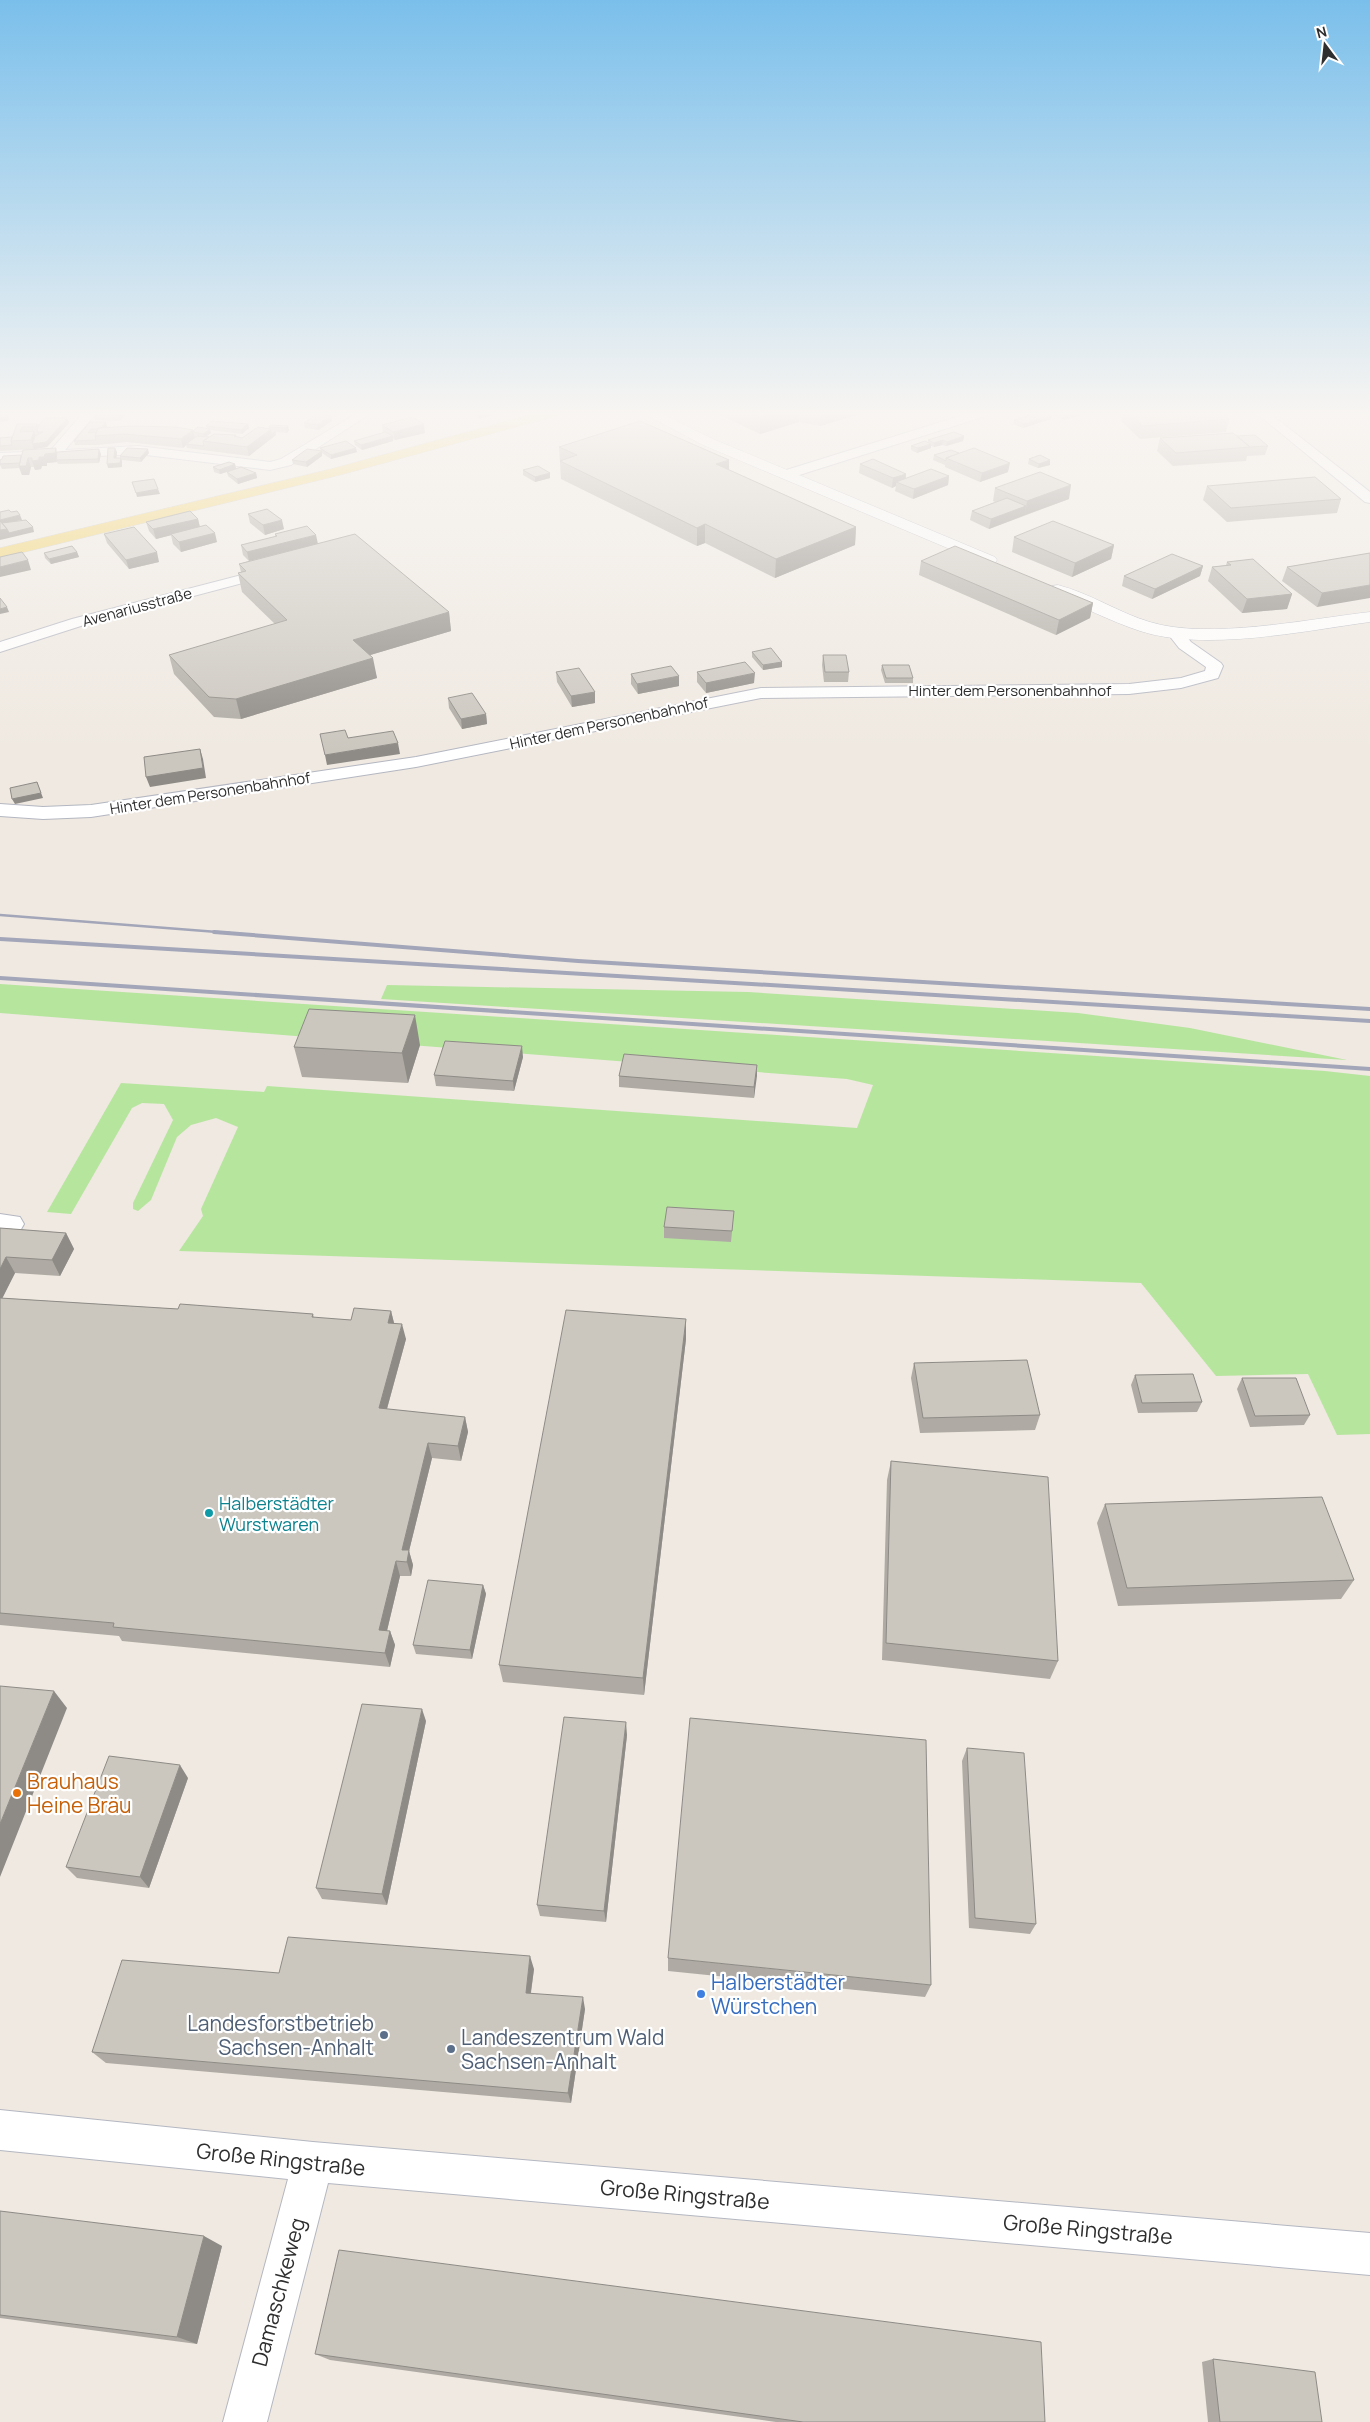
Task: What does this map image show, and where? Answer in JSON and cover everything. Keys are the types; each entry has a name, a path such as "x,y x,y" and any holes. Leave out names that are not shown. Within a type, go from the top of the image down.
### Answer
{"main road":[{"path":"0,553 116,525"}],"street":[{"path":"907,525 1004,567"},
{"name":"Avenariusstraße","path":"0,647 78,622 290,567"},
{"path":"1040,582 1146,627 1176,634 1220,635 1370,617"},
{"name":"Hinter dem Personenbahnhof","path":"0,810 43,813 91,811 416,762 761,692 1129,689 1196,680 1212,674 1215,666 1185,645 1176,634"},
{"name":"Große Ringstraße","path":"0,2130 314,2162 1370,2254"},
{"name":"Damaschkeweg","path":"244,2422 314,2162"}],"green space":[{"path":"0,984 1325,1071 1370,1076 1370,1434 1337,1435 1308,1374 1216,1376 1141,1283 179,1251 203,1216 201,1209 238,1127 216,1118 191,1125 177,1137 151,1200 138,1211 133,1209 133,1203 173,1120 164,1104 142,1103 132,1108 71,1214 47,1212 121,1083 264,1092 267,1086 857,1128 873,1085 847,1079 0,1013"},
{"path":"387,985 748,992 1078,1013 1190,1028 1347,1060 381,999"}],"building":[{"path":"0,525 4,525 7,529 0,530"},
{"path":"4,525 31,525 33,527 9,533"},
{"path":"149,525 171,525 153,529"},
{"path":"206,525 215,533 179,542 171,534"},
{"path":"691,525 703,525 697,528"},
{"path":"707,525 852,525 856,527 776,559"},
{"path":"1043,525 1063,525 1114,545 1075,563 1014,537"},
{"path":"307,526 316,535 247,552 241,545 277,536 275,534"},
{"path":"134,527 157,552 126,560 104,534"},
{"path":"355,534 449,612 353,640 373,658 236,699 209,697 169,655 287,620 238,573 246,571 239,564"},
{"path":"72,546 77,552 49,559 44,553"},
{"path":"955,546 1093,603 1059,620 921,561"},
{"path":"22,552 28,560 0,567 0,557"},
{"path":"1370,553 1370,585 1322,593 1287,567"},
{"path":"1172,554 1203,566 1155,589 1124,576"},
{"path":"1253,559 1292,594 1247,599 1212,567 1231,565 1227,562"},
{"path":"0,598 7,607 0,609"},
{"path":"771,648 782,662 763,665 752,652"},
{"path":"823,655 846,655 849,672 825,672"},
{"path":"745,662 755,673 706,683 697,672"},
{"path":"882,665 909,665 913,678 886,678"},
{"path":"671,666 679,676 637,684 631,674"},
{"path":"579,668 595,692 571,696 556,672"},
{"path":"472,693 486,714 461,719 448,698"},
{"path":"345,730 348,738 393,731 398,743 325,755 320,734"},
{"path":"200,749 203,768 146,777 144,757"},
{"path":"37,782 41,793 12,799 10,788"},
{"path":"309,1009 415,1015 402,1053 294,1047"},
{"path":"445,1041 522,1046 513,1081 434,1075"},
{"path":"624,1054 757,1065 754,1087 619,1076"},
{"path":"667,1207 734,1211 732,1231 664,1227"},
{"path":"0,1228 66,1233 52,1260 6,1257 0,1269"},
{"name":"Halberstädter Wurstwaren","path":"0,1298 178,1309 180,1304 313,1314 312,1317 351,1320 354,1308 391,1311 388,1323 402,1324 379,1408 465,1417 458,1446 428,1443 402,1550 409,1550 407,1562 396,1561 379,1630 390,1631 385,1653 113,1627 114,1623 0,1613"},
{"path":"566,1310 686,1319 643,1678 499,1665"},
{"path":"1027,1360 1040,1415 923,1418 914,1363"},
{"path":"1193,1374 1202,1402 1142,1403 1135,1375"},
{"path":"1242,1378 1296,1378 1310,1415 1255,1416"},
{"path":"891,1461 1048,1477 1058,1661 886,1643"},
{"path":"1322,1497 1354,1580 1127,1588 1105,1504"},
{"path":"428,1580 483,1585 470,1650 413,1645"},
{"path":"0,1686 54,1691 0,1824"},
{"path":"362,1704 422,1709 382,1894 316,1888"},
{"path":"564,1717 626,1722 604,1911 537,1905"},
{"path":"690,1718 926,1740 931,1985 668,1958"},
{"path":"967,1748 1024,1753 1036,1924 975,1918"},
{"path":"109,1756 180,1765 140,1877 66,1867"},
{"path":"288,1937 530,1956 526,1993 583,1997 568,2093 92,2052 122,1960 279,1973"},
{"path":"0,2211 204,2236 177,2337 0,2315"},
{"path":"339,2250 1041,2342 1045,2422 803,2422 315,2354"},
{"path":"1213,2359 1315,2372 1322,2422 1220,2422"}],"railway":[{"path":"0,915 230,933"},
{"path":"214,932 578,961 1370,1009"},
{"path":"0,939 1370,1021"},
{"path":"0,978 1370,1069"}],"place":[{"name":"Halberstädter Wurstwaren","path":"209,1513"},
{"name":"Brauhaus Heine Bräu","path":"17,1793"},
{"name":"Halberstädter Würstchen","path":"701,1994"},
{"name":"Landesforstbetrieb Sachsen-Anhalt","path":"384,2035"},
{"name":"Landeszentrum Wald Sachsen-Anhalt","path":"451,2049"}]}
